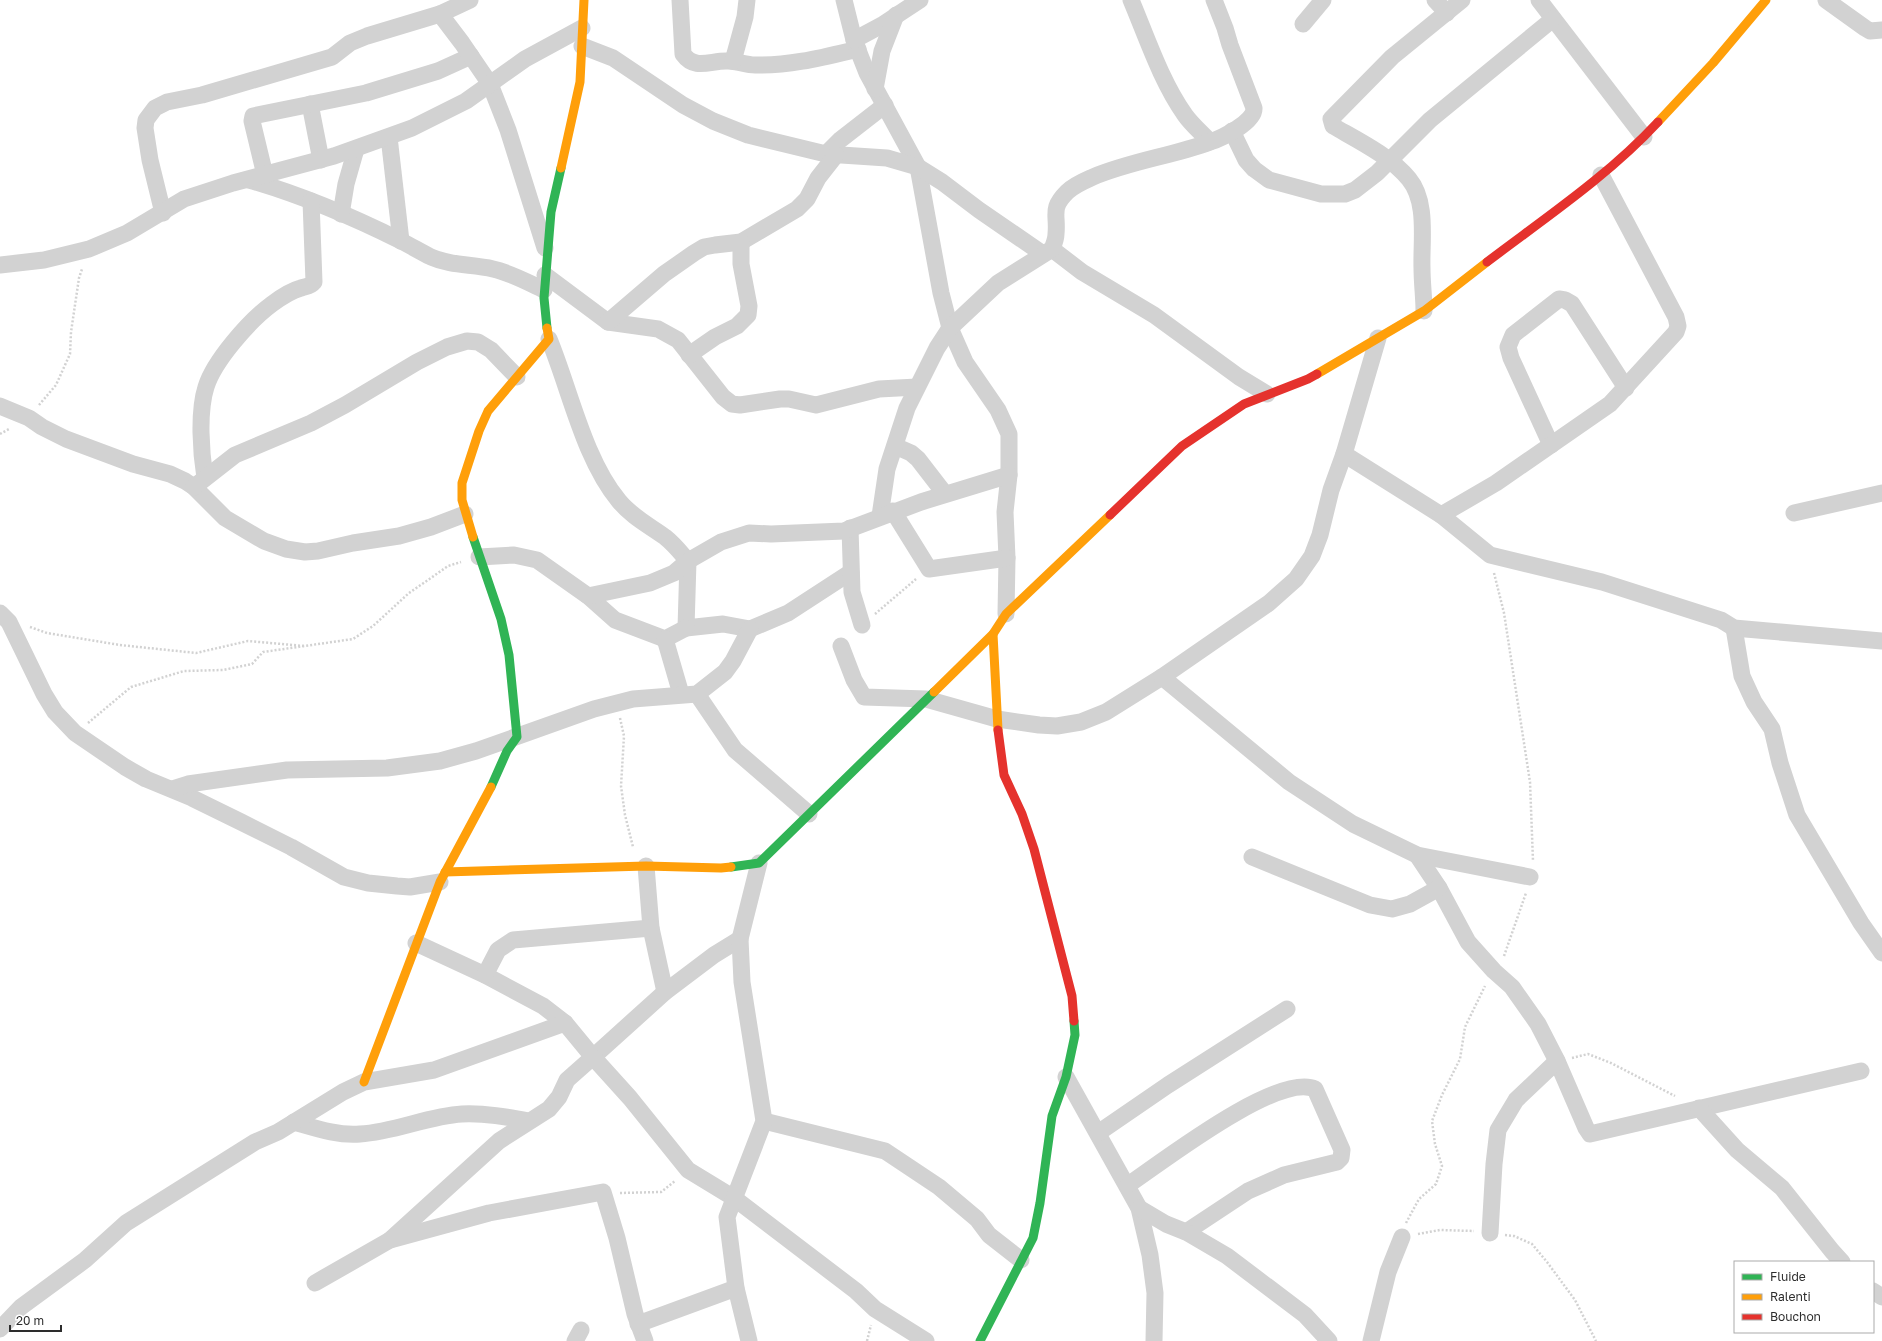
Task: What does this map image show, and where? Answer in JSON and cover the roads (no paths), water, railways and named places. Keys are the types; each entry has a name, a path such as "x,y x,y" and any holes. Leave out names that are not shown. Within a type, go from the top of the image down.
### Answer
{"street":[{"path":"163,213 145,128 146,120 155,108 167,102 216,91 332,58 350,43 366,36 440,14 470,0"},
{"path":"584,0 580,82 551,212 544,282 544,318 549,339 590,451 610,489 624,506 654,531 665,537 688,561 686,628"},
{"path":"680,0 682,51 686,58 699,64 733,62 754,65 787,64 856,45 917,1"},
{"path":"733,62 745,17 747,0"},
{"path":"844,0 856,45 867,73 918,167 941,293 950,328 965,362 1006,425 1009,438 1009,475 1005,512 1008,558 1006,614"},
{"path":"1131,0 1150,46 1181,108 1192,123 1210,142"},
{"path":"1008,558 928,569 887,514 887,469 907,408 937,348 950,328 998,283 1048,251 1056,234 1056,207 1059,201 1073,187 1101,174 1131,163 1210,142 1232,131 1247,121 1253,113 1254,108 1230,45 1226,28 1214,0"},
{"path":"1303,24 1322,0"},
{"path":"1435,0 1447,13"},
{"path":"1424,311 1421,216 1417,194 1409,179 1388,161 1334,126 1331,119 1392,57 1462,0"},
{"path":"1539,0 1644,137"},
{"path":"750,1341 736,1288 727,1217 764,1121 742,982 740,939 759,863 993,634 1006,614 1182,446 1244,404 1308,379 1348,354 1424,311 1601,175 1644,137 1713,63 1766,0"},
{"path":"1826,0 1870,31 1882,30"},
{"path":"440,14 490,84 515,148 547,254"},
{"path":"875,89 882,52 896,15"},
{"path":"1232,131 1246,160 1261,176 1280,184 1313,193 1334,195 1355,190 1377,173 1430,120 1553,19"},
{"path":"0,265 44,260 89,249 117,238 163,213 184,199 321,160 389,137 466,101 525,59 582,28"},
{"path":"582,46 613,58 683,104 713,121 748,135 831,154 888,158 918,167 942,182 985,214 1154,315 1239,377 1267,394"},
{"path":"257,177 252,117 260,114 366,92 415,78 471,56"},
{"path":"310,104 321,160"},
{"path":"608,322 664,274 694,253 704,247 741,242 780,220 808,199 831,154 840,140 885,105"},
{"path":"389,137 401,241"},
{"path":"341,214 346,184 356,149"},
{"path":"1441,515 1496,483 1610,404 1676,332 1678,321 1601,175"},
{"path":"257,177 438,259 459,265 494,269 544,282 608,322 658,329 678,340 723,397 732,404 740,405 774,399 789,399 816,405 879,389 917,386"},
{"path":"199,482 202,455 202,422 205,392 209,381 235,342 256,317 290,292 311,285 314,282 311,201"},
{"path":"690,355 715,337 737,326 748,315 749,306 741,264 741,242"},
{"path":"1551,445 1511,358 1508,347 1513,335 1559,299 1565,300 1572,304 1626,388"},
{"path":"841,646 854,680 864,697 926,699 997,719 1038,725 1057,726 1081,722 1106,712 1162,677 1269,603 1296,579 1312,556 1320,535 1331,490 1344,454 1378,338"},
{"path":"364,1082 442,877 485,800 507,751 517,737 509,655 501,619 465,514 462,500 462,483 479,431 488,411 549,339"},
{"path":"199,482 235,455 311,423 345,405 416,362 467,341 478,342 490,350 517,377"},
{"path":"0,406 29,418 66,440 133,464 199,482 225,518 264,541 286,549 305,552 318,551 415,532 465,514"},
{"path":"895,446 912,453 945,494"},
{"path":"1344,454 1441,515 1490,555 1602,582 1707,616 1734,628 1882,640"},
{"path":"588,596 624,590 650,583 674,573 688,561 722,542 749,533 778,534 844,531 945,494 1009,475"},
{"path":"1794,513 1882,493"},
{"path":"850,528 852,592 862,625"},
{"path":"479,557 514,555 532,558 588,596 615,620 665,640 689,694 735,750 809,814"},
{"path":"665,640 686,628 723,624 750,628 788,613 851,572"},
{"path":"4,618 55,712 75,733 146,779 172,789 291,847 344,877 368,883 410,886 442,877 646,866 720,868 759,863"},
{"path":"172,789 188,784 287,770 387,768 418,765 447,759 633,698 689,694 725,672 750,628"},
{"path":"1734,628 1742,676 1754,702 1772,729 1780,763 1797,815 1849,904 1882,953"},
{"path":"980,1341 1020,1260 1033,1238 1040,1203 1052,1116 1066,1077 1075,1035 1072,996 1034,849 1022,814 1004,775 997,719 993,634"},
{"path":"1162,677 1289,782 1352,824 1417,855 1530,877"},
{"path":"1417,855 1439,888 1468,942 1494,971 1512,987 1538,1024 1557,1061 1590,1134 1861,1071"},
{"path":"1252,857 1370,905 1392,909 1410,904 1439,888"},
{"path":"646,866 651,928 665,992"},
{"path":"485,975 498,950 513,940 651,928"},
{"path":"315,1284 390,1240 498,1141 549,1109 567,1080 665,992 714,955 740,939"},
{"path":"416,943 485,975 543,1006 564,1023 630,1098 688,1170 734,1198 856,1292 875,1309 926,1341"},
{"path":"1098,1133 1168,1085 1287,1009"},
{"path":"0,1329 22,1307 85,1260 126,1223 255,1142 278,1132 343,1092 364,1082 434,1070 564,1023"},
{"path":"1490,1233 1494,1164 1498,1130 1516,1100 1557,1061"},
{"path":"1066,1077 1128,1185 1139,1208 1150,1254 1155,1293 1154,1341"},
{"path":"1128,1185 1242,1108 1290,1089 1309,1086 1315,1089 1342,1150 1341,1158 1337,1162 1284,1175 1248,1191 1186,1232"},
{"path":"1698,1108 1737,1150 1782,1188 1841,1261"},
{"path":"294,1122 340,1134 359,1134 390,1130 462,1114 502,1116 529,1121"},
{"path":"764,1121 885,1151 939,1187 977,1219 989,1235 1020,1260"},
{"path":"390,1240 489,1213 603,1192 617,1238 638,1324 645,1341"},
{"path":"1139,1208 1166,1224 1186,1232 1227,1256 1305,1315 1328,1341"},
{"path":"1371,1341 1388,1272 1402,1237"},
{"path":"638,1324 736,1288"},
{"path":"1874,1292 1882,1298"}]}
